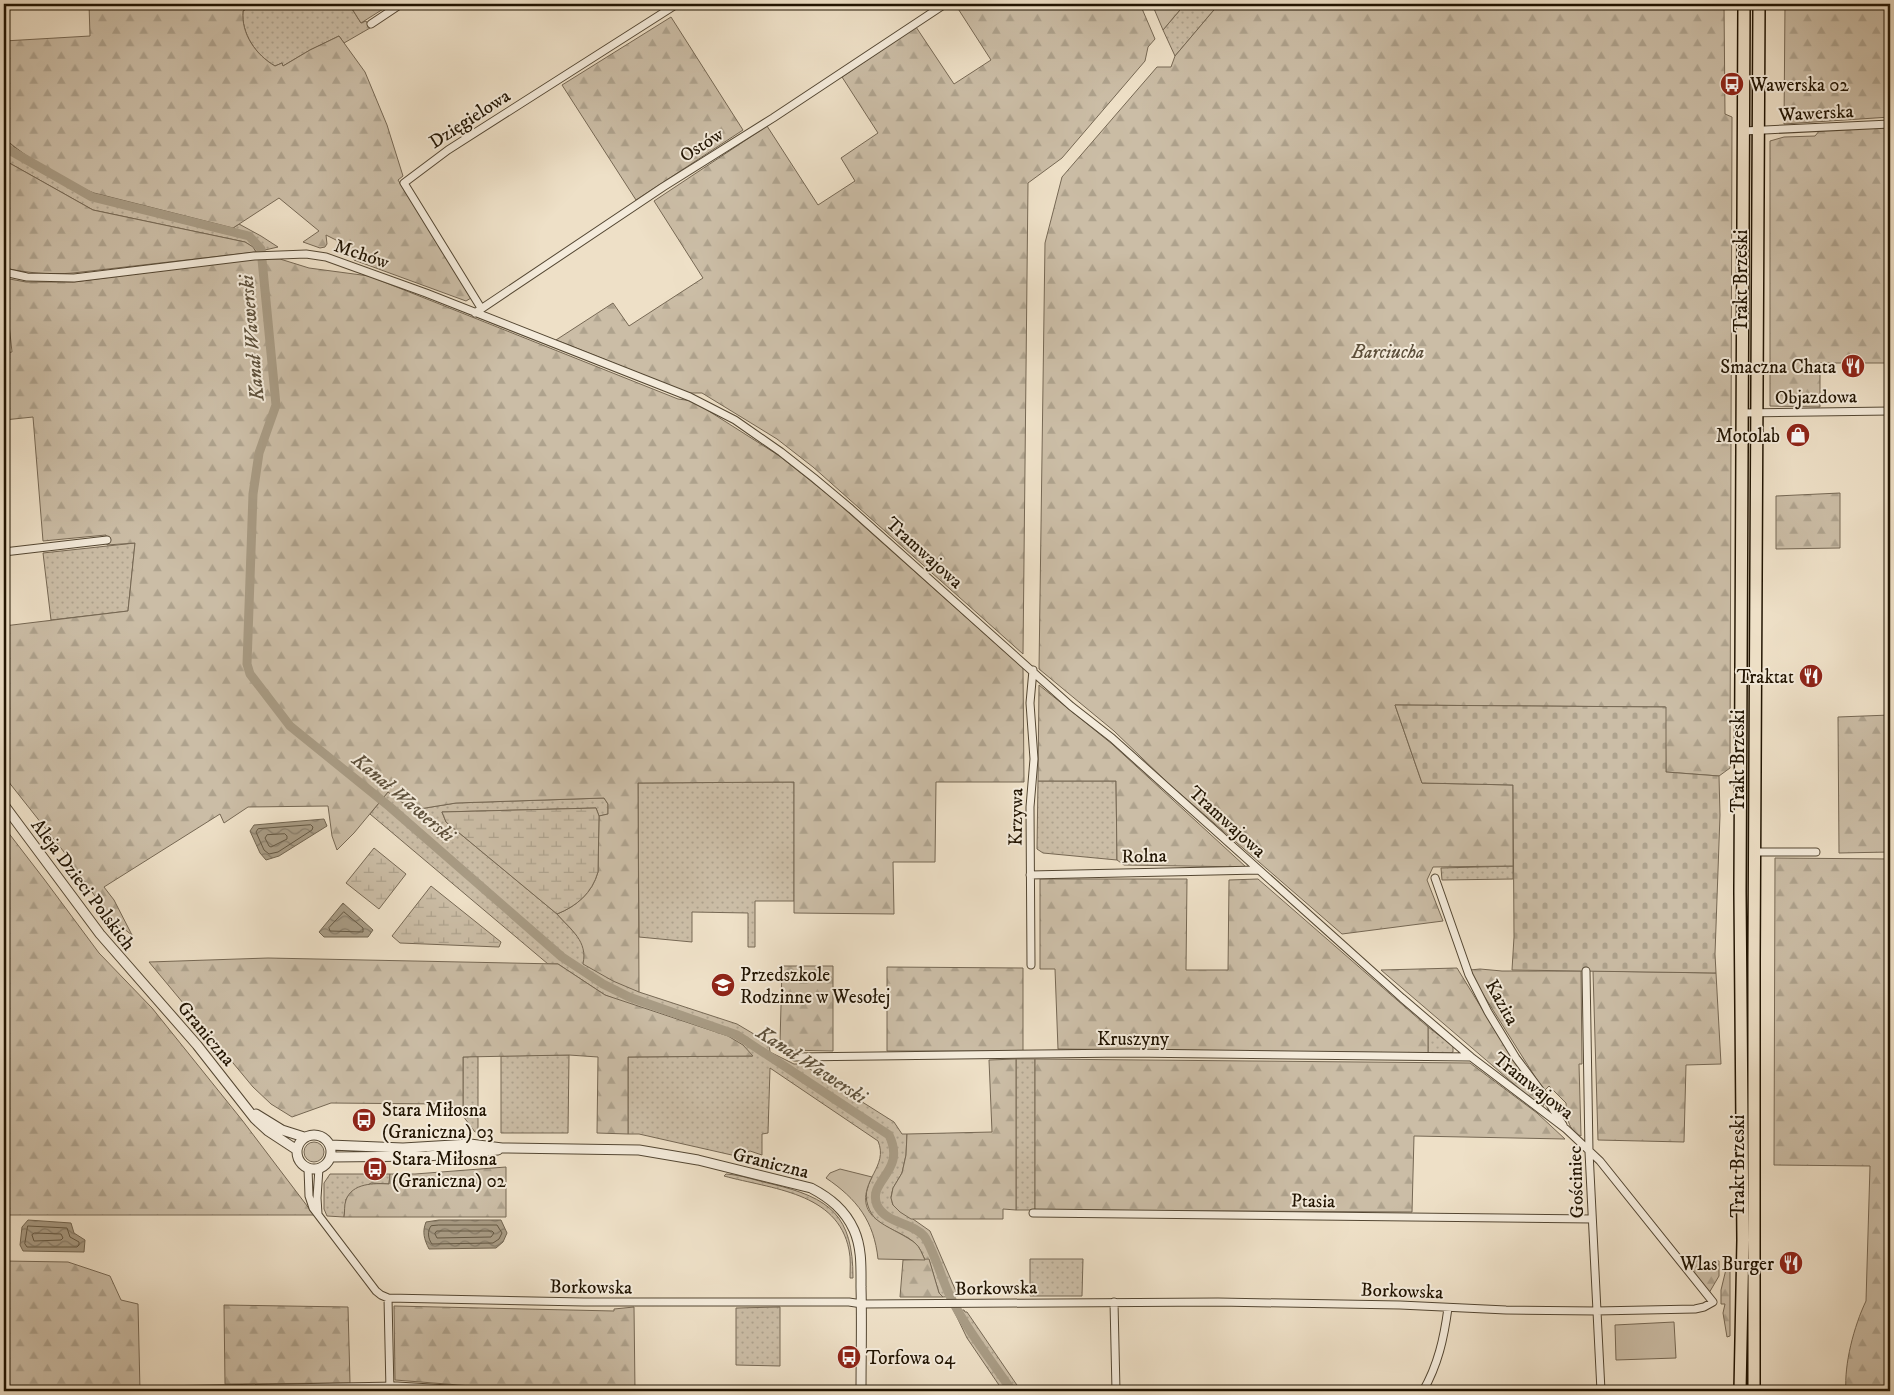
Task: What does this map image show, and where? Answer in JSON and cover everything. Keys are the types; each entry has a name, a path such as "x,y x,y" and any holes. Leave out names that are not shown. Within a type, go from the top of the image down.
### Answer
{"main road":[{"name":"Trakt Brzeski","path":"1740,1391 1742,1240 1740,892 1744,4"},
{"name":"Trakt Brzeski","path":"1754,1391 1754,852 1759,4"}],"street":[{"path":"371,24 401,4"},
{"name":"Dzięgielowa","path":"478,310 404,183 448,150 678,4"},
{"name":"Ostów","path":"478,310 945,4"},
{"name":"Wawerska","path":"1744,131 1890,124"},
{"name":"Mchów","path":"4,272 27,277 74,278 254,256 306,254 326,257 478,310 690,397"},
{"name":"Tramwajowa","path":"690,397 735,420 781,452 851,509 1071,706 1112,738 1471,1057 1566,1129 1600,1161 1713,1302"},
{"name":"Objazdowa","path":"1742,413 1890,411"},
{"path":"4,552 107,540"},
{"name":"Krzywa","path":"1031,965 1030,807 1034,759 1030,703 1033,670"},
{"name":"Aleja Dzieci Polskich","path":"4,805 100,934 141,981"},
{"path":"1754,852 1816,852"},
{"name":"Rolna","path":"1030,875 1259,870"},
{"name":"Kazita","path":"1435,878 1469,974 1516,1058 1566,1129"},
{"name":"Gościniec","path":"1586,971 1589,1152 1600,1391"},
{"name":"Graniczna","path":"141,981 197,1045 264,1128 297,1150"},
{"name":"Kruszyny","path":"795,1057 1129,1053 1471,1057"},
{"name":"Graniczna","path":"247,1107 278,1128 304,1137"},
{"path":"313,1134 319,1135 325,1138 330,1145 331,1157 326,1164 319,1168 308,1168 299,1161 298,1144 304,1137 313,1134"},
{"name":"Graniczna","path":"330,1145 412,1148 470,1144 502,1148 652,1151 698,1160 811,1188 826,1196 840,1208 855,1232 860,1250 862,1304 861,1391"},
{"name":"Graniczna","path":"331,1157 433,1156 486,1152 502,1148"},
{"path":"308,1168 309,1198 313,1208 376,1291 381,1296 388,1298 390,1389"},
{"path":"318,1214 319,1168"},
{"name":"Ptasia","path":"1033,1214 1592,1219"},
{"name":"Borkowska","path":"388,1298 584,1302 849,1302 862,1304 1114,1302 1400,1305 1448,1308 1596,1311 1695,1309 1713,1302"},
{"path":"1114,1302 1116,1391"},
{"path":"1423,1391 1439,1356 1445,1335 1448,1308"},
{"path":"98,1391 390,1389 482,1391"}],"green space":[{"path":"89,4 254,4 243,11 244,28 256,50 275,66 282,63 283,66 339,36 365,72 387,125 403,176 398,180 471,298 466,301 354,260 336,240 326,235 327,244 325,247 320,248 303,242 319,231 279,198 233,228 94,193 60,176 13,145 4,138 4,41 90,36"},
{"path":"254,4 349,4 361,23 366,21 370,28 344,43 339,36 283,66 282,63 275,66 256,50 244,28 243,11"},
{"path":"349,4 391,4 361,23"},
{"path":"955,4 1140,4 1155,39 1148,47 1145,61 1062,158 1028,183 1023,654 813,467 777,439 702,393 689,393 556,340 613,303 629,326 703,278 654,201 767,126 818,205 855,181 841,158 878,133 842,77 916,27 954,84 991,60"},
{"path":"1152,4 1185,4 1163,30"},
{"path":"1185,4 1219,4 1175,56 1163,30"},
{"name":"Barciucha","path":"1219,4 1724,4 1725,114 1732,117 1730,768 1719,776 1666,772 1665,707 1395,705 1422,783 1513,785 1513,866 1433,867 1427,880 1443,921 1342,934 1169,784 1114,731 1039,669 1045,243 1062,177 1157,67 1171,67 1175,56"},
{"path":"1785,4 1890,4 1890,117 1784,124"},
{"path":"671,17 743,130 636,200 562,85"},
{"path":"1890,127 1890,363 1820,363 1820,407 1770,406 1770,141 1784,137 1815,136 1820,130"},
{"path":"4,138 14,147 94,193 233,228 239,224 278,247 256,252 253,247 245,242 93,210 4,160"},
{"path":"4,160 93,210 245,242 253,247 256,252 64,274 38,273 4,268"},
{"path":"254,259 280,259 309,268 369,276 678,399 693,401 778,455 831,497 1023,668 1024,782 936,782 935,862 893,862 894,914 794,913 794,782 638,783 639,992 613,981 583,964 584,956 581,942 557,914 583,898 595,880 598,872 599,816 608,814 608,804 604,798 456,803 413,810 388,792 354,833 337,850 332,836 328,806 248,807 224,823 220,814 104,887 114,900 132,935 111,919 64,852 4,776 4,626 128,611 135,543 107,545 106,535 43,541 33,417 4,420 4,353 12,352 4,278 26,282 73,282"},
{"path":"1840,493 1840,548 1776,549 1776,496"},
{"path":"135,543 128,611 51,620 43,553"},
{"path":"1039,685 1112,744 1246,867 1124,865 1117,860 1116,781 1038,781"},
{"path":"1395,705 1666,707 1666,772 1719,776 1720,815 1716,973 1512,970 1514,937 1513,785 1422,783"},
{"path":"1890,715 1890,852 1839,853 1838,717"},
{"path":"1038,781 1116,781 1117,860 1043,853 1037,849"},
{"path":"794,782 794,901 755,901 755,947 748,947 748,913 692,912 692,942 639,937 638,783"},
{"path":"388,792 413,810 456,803 604,798 608,804 608,814 599,816 596,808 442,812 446,822 557,914 581,940 586,954 639,992 737,1024 769,1043 770,1052 794,1064 802,1064 894,1122 902,1134 907,1134 906,1155 902,1173 893,1188 891,1197 893,1205 930,1231 958,1296 943,1297 939,1293 929,1260 925,1260 917,1245 909,1238 882,1224 871,1213 866,1197 867,1189 880,1158 878,1141 770,1068 768,1133 762,1134 762,1155 750,1151 745,1153 745,1158 639,1134 628,1134 628,1057 752,1056 605,995 558,964 548,964 370,814"},
{"path":"596,808 599,816 598,872 592,886 583,898 557,914 446,822 442,812"},
{"path":"4,827 99,953 152,1008 242,1120 314,1215 4,1215"},
{"path":"374,848 406,874 379,909 346,883"},
{"path":"1775,858 1890,859 1890,1385 1884,1391 1846,1391 1851,1345 1866,1301 1870,1166 1774,1165"},
{"path":"1513,866 1513,879 1442,880 1441,868"},
{"path":"1040,879 1187,879 1186,970 1228,970 1229,880 1258,879 1428,1027 1428,1053 1058,1049 1055,969 1040,969"},
{"path":"431,886 501,942 499,947 400,943 392,936"},
{"path":"268,958 558,964 605,995 728,1036 743,1045 753,1056 628,1057 628,1134 597,1133 598,1057 569,1055 463,1057 463,1116 442,1104 331,1103 292,1117 271,1104 253,1087 149,962"},
{"path":"782,966 833,966 833,1051 786,1050 780,1044"},
{"path":"887,967 1023,968 1023,1051 887,1051"},
{"path":"1457,968 1517,1066 1544,1104 1542,1108 1381,970"},
{"path":"1470,970 1502,971 1581,971 1582,1064 1579,1064 1581,1136 1570,1126 1567,1118 1566,1103 1549,1086 1544,1091 1476,983"},
{"path":"1593,971 1716,973 1721,1064 1686,1065 1684,1142 1598,1140"},
{"path":"1428,1027 1453,1046 1453,1052 1428,1053"},
{"path":"569,1055 568,1133 501,1133 501,1056"},
{"path":"478,1056 478,1132 475,1132 463,1116 463,1057"},
{"path":"1016,1059 1035,1059 1035,1210 1016,1210"},
{"path":"1016,1059 1016,1210 1003,1209 1003,1219 911,1219 900,1212 893,1205 891,1198 893,1188 902,1173 906,1155 907,1134 992,1132 989,1060"},
{"path":"1035,1059 1470,1063 1537,1113 1565,1139 1414,1136 1412,1212 1035,1210"},
{"path":"314,1142 321,1145 324,1152 321,1159 314,1162 307,1159 304,1152 307,1145"},
{"path":"506,1167 506,1217 344,1217 346,1200 353,1190 370,1184 389,1184 390,1174 415,1174"},
{"path":"840,1169 872,1177 867,1191 866,1203 869,1212 876,1219 915,1243 925,1260 878,1259 873,1233 862,1212 847,1194 826,1178 830,1173"},
{"path":"330,1174 390,1174 389,1184 371,1183 346,1199 344,1217 327,1216 324,1209 324,1183"},
{"path":"726,1174 792,1189 823,1203 843,1224 852,1256 853,1278 850,1278 849,1250 842,1231 831,1216 817,1205 800,1196 724,1176"},
{"path":"929,1259 939,1293 943,1297 900,1297 903,1260"},
{"path":"1030,1259 1083,1259 1082,1296 1030,1296"},
{"path":"4,1261 68,1262 110,1276 121,1300 138,1304 140,1391 4,1391"},
{"path":"1685,1261 1719,1261 1719,1276 1709,1293"},
{"path":"1728,1261 1730,1261 1730,1336 1727,1337 1723,1313 1725,1304 1721,1304 1721,1290"},
{"path":"224,1305 348,1307 350,1383 225,1384"},
{"path":"394,1306 614,1311 614,1309 634,1307 635,1391 536,1391 395,1380"},
{"path":"780,1307 780,1366 736,1365 736,1308"},
{"path":"964,1310 1021,1391 1003,1391 967,1338 954,1311"},
{"path":"1674,1322 1676,1358 1616,1360 1615,1325"}],"water":[{"path":"324,819 327,826 279,856 266,860 260,853 250,831 254,825"},
{"path":"343,903 373,930 368,937 324,937 319,932"},
{"path":"28,1220 71,1223 74,1233 85,1240 84,1252 23,1251 20,1245 22,1227"},
{"path":"439,1220 501,1220 507,1233 503,1242 496,1248 429,1249 424,1236 426,1222"}],"waterway":[{"name":"Kanał Wawerski","path":"4,147 92,197 249,236 261,249 276,405 259,453 253,494 247,664 250,674 290,726 390,807 562,957 603,984 629,997 737,1035 889,1135 893,1148 893,1158 877,1189 875,1196 877,1205 886,1216 919,1231 924,1236 931,1248 956,1308 1012,1391"}],"place":[{"name":"Wawerska 02","path":"1732,84"},
{"name":"Smaczna Chata","path":"1853,366"},
{"name":"Motolab","path":"1798,435"},
{"name":"Traktat","path":"1811,676"},
{"name":"Przedszkole Rodzinne w Wesołej","path":"723,985"},
{"name":"Stara Miłosna (Graniczna) 03","path":"364,1120"},
{"name":"Stara Miłosna (Graniczna) 02","path":"375,1169"},
{"name":"Wlas Burger","path":"1791,1263"},
{"name":"Torfowa 04","path":"849,1357"}]}
